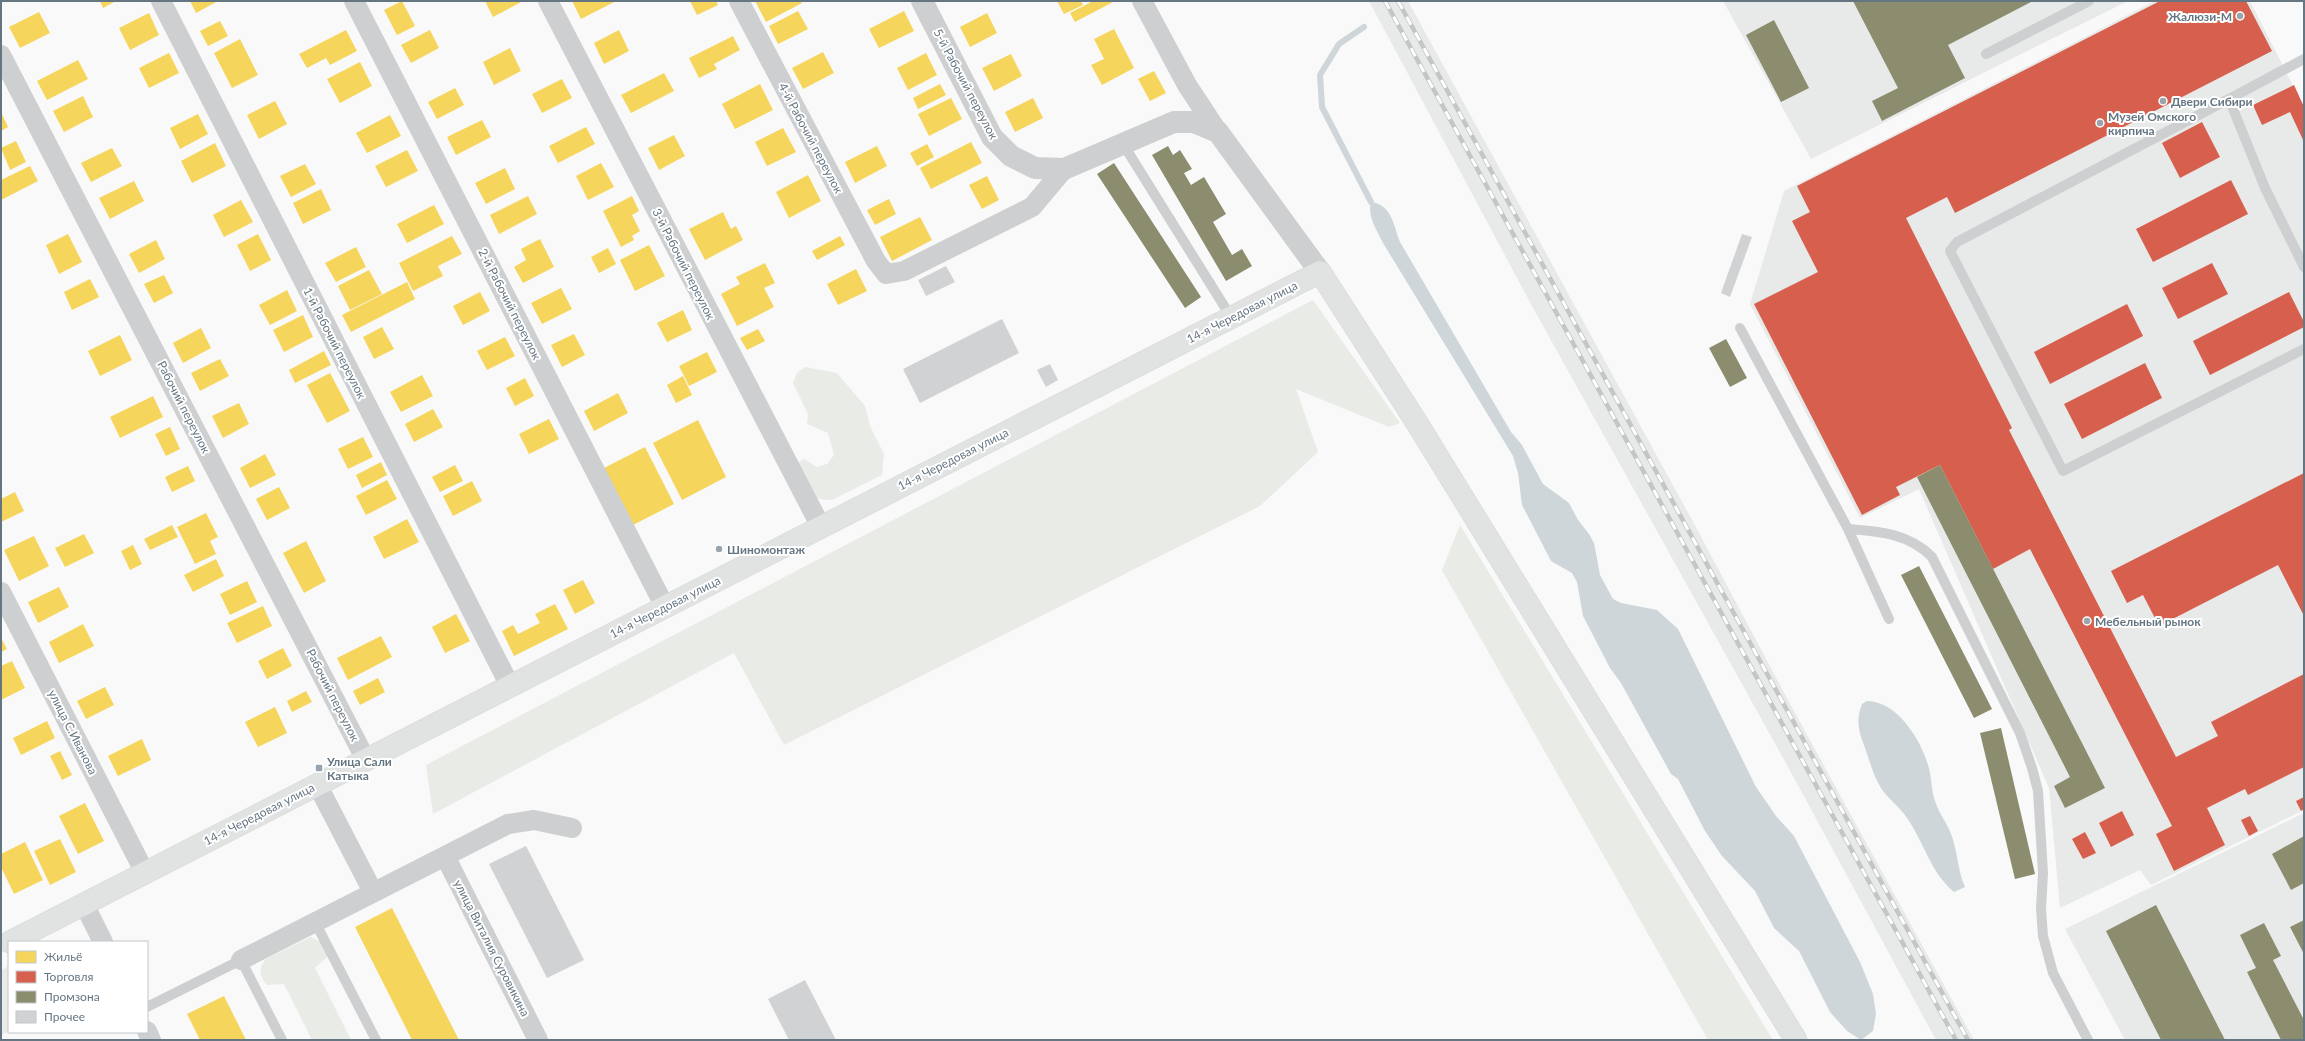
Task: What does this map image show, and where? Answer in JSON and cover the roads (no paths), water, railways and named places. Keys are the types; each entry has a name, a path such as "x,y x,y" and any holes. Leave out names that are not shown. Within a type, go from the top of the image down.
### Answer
{"main road":[{"name":"14-я Чередовая улица","path":"12,941 1320,272"},
{"path":"1320,272 1417,423 1796,1040"}],"street":[{"name":"1-й Рабочий переулок","path":"160,1 510,686"},
{"name":"2-й Рабочий переулок","path":"354,1 665,607"},
{"name":"3-й Рабочий переулок","path":"548,1 821,527"},
{"name":"4-й Рабочий переулок","path":"738,1 876,261 886,274 904,271 1032,206 1064,168"},
{"name":"5-й Рабочий переулок","path":"922,1 992,137 1011,156 1035,168 1064,168"},
{"path":"1142,1 1187,85 1218,132 1320,272"},
{"name":"Рабочий переулок","path":"1,55 366,760"},
{"path":"1064,168 1174,122 1194,122 1218,132"},
{"name":"улица С.Иванова","path":"1,592 145,873"},
{"path":"317,784 373,892"},
{"path":"241,960 508,824 534,820 572,828"},
{"name":"улица Виталия Суровикина","path":"445,856 538,1040"},
{"path":"84,904 102,941"}],"lane":[{"path":"1986,54 2089,1"},
{"path":"2304,59 1957,242 1950,251 2063,471 2304,348"},
{"path":"2229,99 2264,188 2304,267"},
{"path":"1123,144 1231,317"},
{"path":"1740,328 1848,529 1889,619"},
{"path":"1848,529 1880,531 1921,545 1932,557 2020,733 2038,791 2043,873 2041,910 2043,936 2053,973 2088,1040"},
{"path":"315,922 376,1040"},
{"path":"148,1006 241,960 282,1040"}],"waterway":[{"path":"1364,27 1339,44 1320,75 1322,107 1371,202"}],"railway":[{"path":"1385,1 1956,1040"},
{"path":"1398,1 1968,1040"}],"place":[{"name":"Жалюзи-М","path":"2240,16"},
{"name":"Двери Сибири","path":"2163,101"},
{"name":"Музей Омского кирпича","path":"2100,123"},
{"name":"Шиномонтаж","path":"719,549"},
{"name":"Мебельный рынок","path":"2087,621"},
{"name":"Улица Сали Катыка","path":"319,768"}]}
